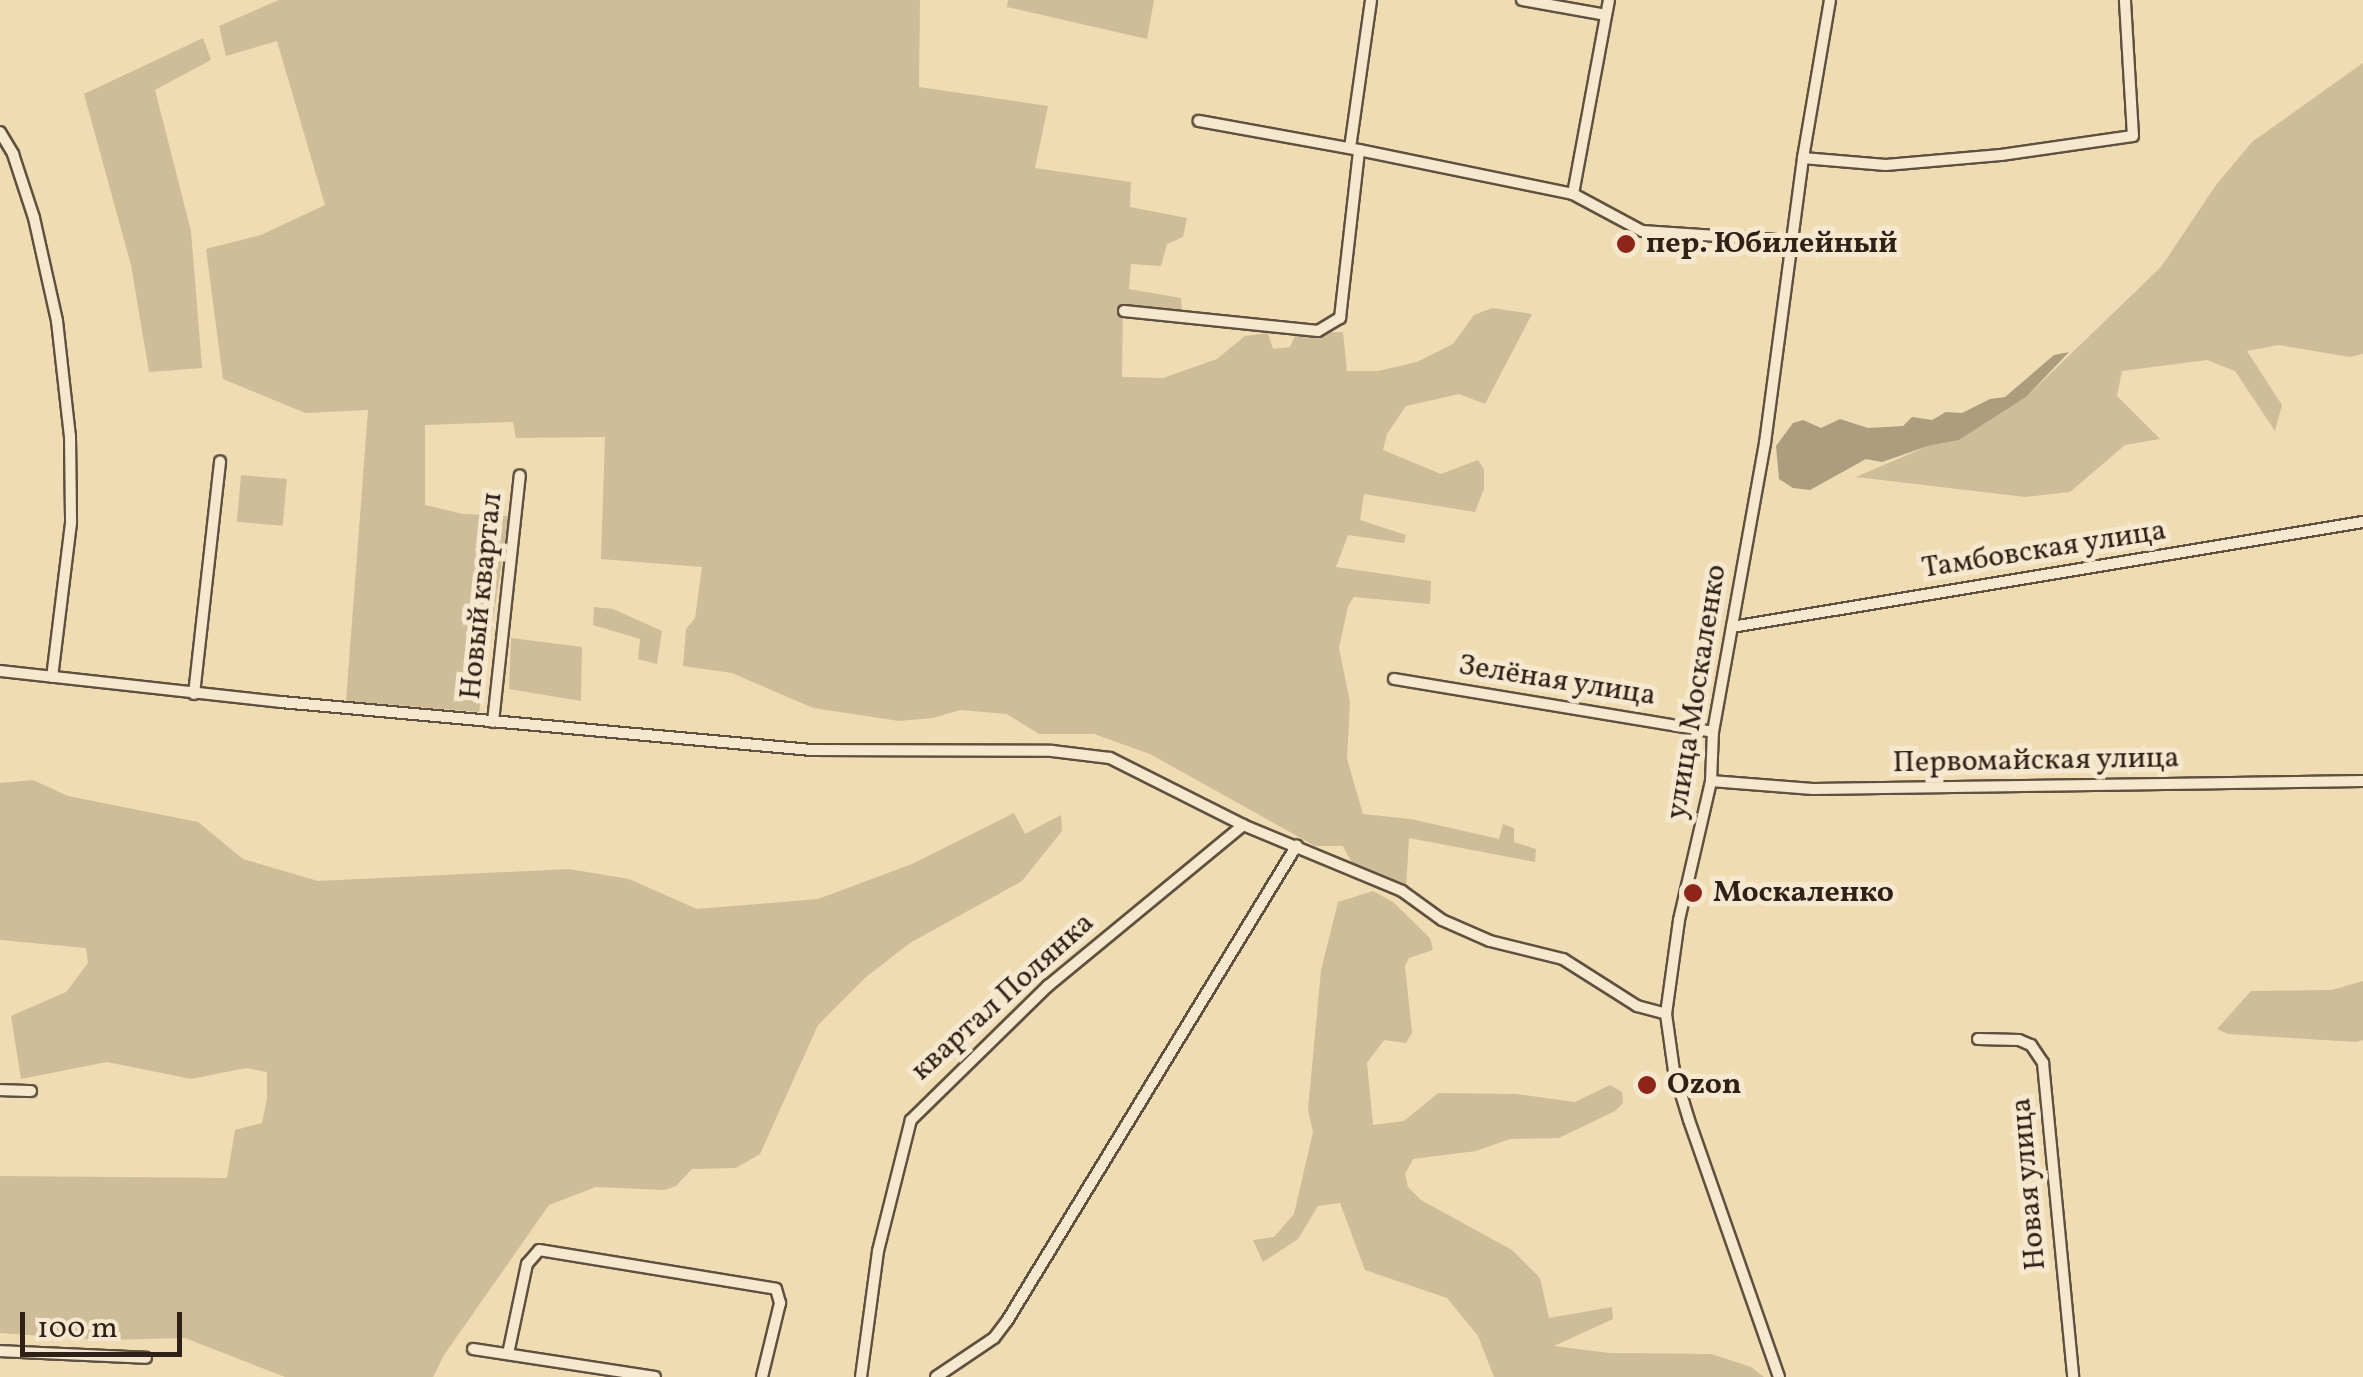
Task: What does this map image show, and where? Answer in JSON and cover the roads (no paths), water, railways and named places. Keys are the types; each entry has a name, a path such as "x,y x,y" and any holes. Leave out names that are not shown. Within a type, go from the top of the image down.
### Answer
{"street":[{"path":"1124,311 1318,331 1336,324 1342,311 1371,0"},
{"path":"1522,0 1606,15"},
{"path":"1573,194 1609,0"},
{"name":"улица Москаленко","path":"1778,1377 1689,1120 1672,1058 1666,1014 1680,920 1711,781 1713,732 1765,442 1803,158 1830,0"},
{"path":"1803,158 1886,165 2001,155 2134,136 2125,0"},
{"path":"1199,121 1573,194 1642,232 1791,241"},
{"path":"0,132 14,154 34,218 56,321 70,436 71,523 52,677"},
{"path":"194,694 220,461"},
{"name":"Новый квартал","path":"492,722 520,476"},
{"name":"Тамбовская улица","path":"1732,627 2363,522"},
{"path":"0,670 194,694 812,750 1080,752 1110,758 1244,826 1402,892 1442,920 1490,940 1563,959 1637,1006 1666,1014"},
{"name":"Зелёная улица","path":"1394,679 1713,732"},
{"name":"Первомайская улица","path":"1711,781 1813,789 2363,781"},
{"name":"квартал Полянка","path":"861,1377 878,1251 911,1120 1048,986 1244,826"},
{"path":"936,1377 994,1338 1007,1322 1297,845"},
{"name":"Новая улица","path":"1978,1039 2019,1040 2031,1045 2043,1063 2073,1377"},
{"path":"0,1090 32,1091"},
{"path":"508,1354 527,1264 539,1250 776,1289 780,1303 762,1377"},
{"path":"472,1349 655,1377"},
{"path":"0,1350 146,1358"}],"place":[{"name":"пер. Юбилейный","path":"1626,244"},
{"name":"Москаленко","path":"1693,893"},
{"name":"Ozon","path":"1647,1085"}]}
